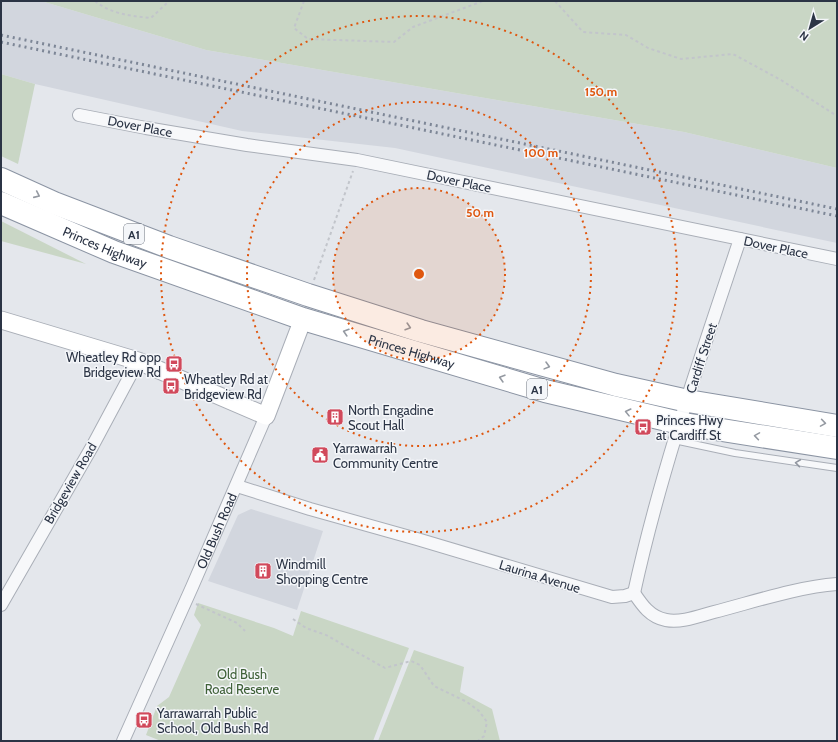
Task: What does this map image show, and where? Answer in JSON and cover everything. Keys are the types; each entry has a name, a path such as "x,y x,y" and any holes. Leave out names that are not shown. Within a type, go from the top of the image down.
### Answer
{"highway":[{"name":"Princes Highway","path":"1,180 54,203 137,235 356,311 552,367 688,401 837,426"},
{"name":"Princes Highway","path":"1,203 114,252 303,319 677,432 837,448"},
{"path":"137,235 154,253 164,258 288,301 295,306 303,319 321,313 356,311"}],"street":[{"name":"Dover Place","path":"79,114 146,128 239,144 357,160 837,260"},
{"name":"Cardiff Street","path":"634,593 647,532 677,432 740,240"},
{"name":"Old Bush Road","path":"123,741 237,486 266,416 303,319"},
{"path":"1,320 138,361 266,416"},
{"name":"Bridgeview Road","path":"1,605 93,445 138,361"},
{"name":"Laurina Avenue","path":"237,486 310,509 612,597 626,596 634,593"},
{"path":"634,593 652,615 671,620 687,618 794,592 837,584"}],"lane":[{"path":"677,432 735,454 837,468"}],"path":[{"path":"95,1 104,8 128,15 151,18 169,1"},
{"path":"304,1 294,28 308,39 394,42 413,27 483,1"},
{"path":"518,1 523,1"},
{"path":"555,1 583,32 626,35 648,48 681,59 733,54 781,80 837,116"},
{"path":"314,281 357,160"},
{"path":"195,604 237,623 245,631"},
{"path":"293,619 306,628 326,635 385,668 411,661 420,665 434,686 467,702 479,711 487,722 484,736 478,741"}],"shaded area":[{"path":"1,1 41,1 206,50 684,132 837,168 837,243 395,148 242,131 35,84 1,74"},
{"path":"251,509 323,531 297,610 208,581 238,515"}],"green space":[{"path":"41,1 837,1 837,168 684,132 206,50"},
{"path":"1,74 35,84 18,164 1,156"},
{"path":"1,221 86,264 1,241"},
{"name":"Old Bush Road Reserve","path":"198,603 274,628 293,636 301,611 409,648 373,741 161,741 146,735 157,706 169,697 201,625 194,615"},
{"path":"414,650 464,667 460,692 492,709 500,741 378,741"}],"railway":[{"path":"1,35 837,209"},
{"path":"1,42 837,216"}],"place":[{"name":"Wheatley Rd opp Bridgeview Rd","path":"174,364"},
{"name":"Wheatley Rd at Bridgeview Rd","path":"171,386"},
{"name":"North Engadine Scout Hall","path":"335,417"},
{"name":"Princes Hwy at Cardiff St","path":"643,427"},
{"name":"Yarrawarrah Community Centre","path":"320,455"},
{"name":"Windmill Shopping Centre","path":"263,571"},
{"name":"Yarrawarrah Public School, Old Bush Rd","path":"144,720"}]}
